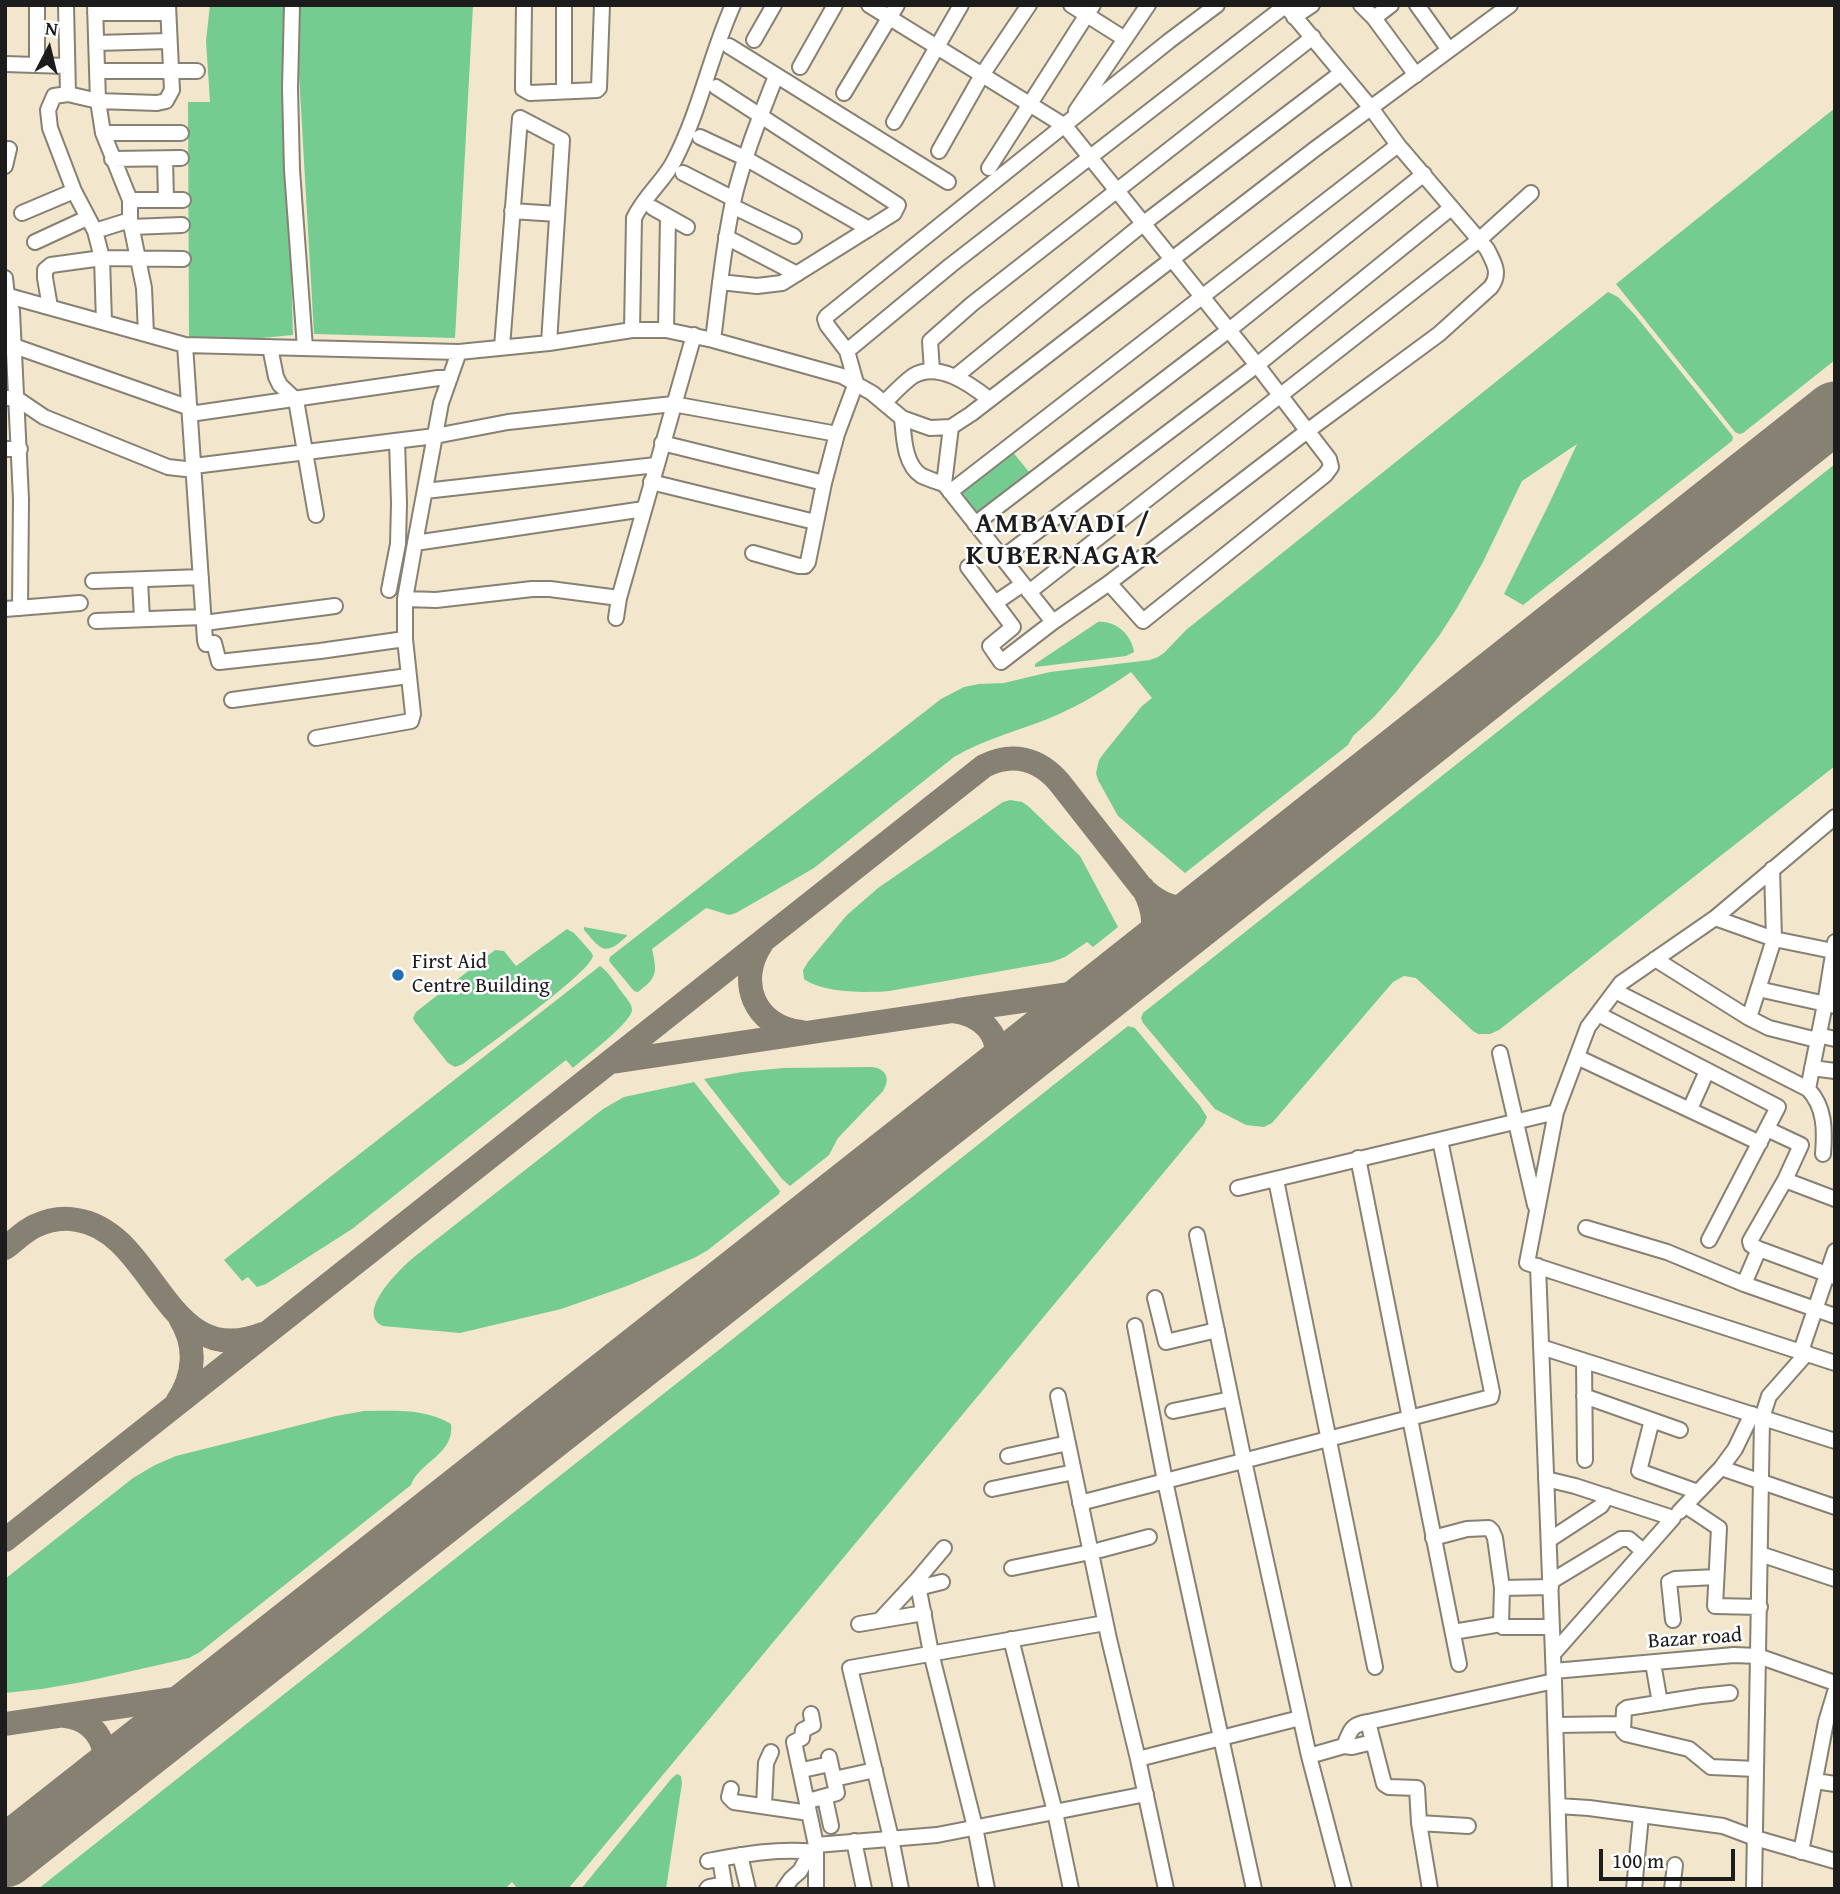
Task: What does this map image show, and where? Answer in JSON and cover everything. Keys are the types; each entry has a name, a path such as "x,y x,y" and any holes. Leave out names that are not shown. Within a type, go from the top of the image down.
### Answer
{"street":[{"path":"37,5 37,65"},
{"path":"65,5 68,94"},
{"path":"292,5 292,170 306,348"},
{"path":"524,5 523,89 530,93 599,88 602,5"},
{"path":"564,5 564,92"},
{"path":"632,330 634,218 641,203 673,164 695,117 723,27 733,5"},
{"path":"754,40 774,5"},
{"path":"800,67 835,5"},
{"path":"869,5 893,11 936,47 1065,126 1257,365 1328,459 1331,467 1325,475 1143,621 1110,583"},
{"path":"894,122 961,5"},
{"path":"939,151 982,75 1029,5"},
{"path":"1071,5 1090,10 1125,40"},
{"path":"1065,126 1148,5"},
{"path":"753,554 804,566 808,562 837,434 856,383 847,351 827,325 827,316 1217,5"},
{"path":"847,351 1089,156 1288,9 1312,5"},
{"path":"1361,5 1374,18 1416,75"},
{"path":"1374,18 1391,5"},
{"path":"1417,5 1449,50"},
{"path":"6,295 184,345 459,352 632,330 666,330 694,335 842,376 872,393 902,418 930,428 951,427 1315,149 1510,5"},
{"path":"104,322 102,258 50,128 48,110 54,96 68,94 98,102 166,102 172,90 168,9 95,9 98,102 103,133 130,200 131,223 144,288 146,334"},
{"path":"968,567 1013,627 990,646 1001,662 1110,583 1306,432 1439,334 1492,287 1497,274 1487,249 1398,145 1371,108 1288,9"},
{"path":"989,168 1090,10"},
{"path":"844,93 893,11"},
{"path":"932,370 930,341 972,304 1313,37"},
{"path":"96,43 169,41"},
{"path":"729,46 948,182"},
{"path":"5,64 66,66"},
{"path":"97,71 197,71"},
{"path":"955,377 1143,223 1341,73"},
{"path":"713,340 733,202 776,76"},
{"path":"716,87 898,205 894,213 782,284 757,286 720,282"},
{"path":"502,347 520,118 562,140 549,342"},
{"path":"103,133 181,132"},
{"path":"700,137 746,158 869,229"},
{"path":"947,488 1398,145"},
{"path":"5,166 9,149"},
{"path":"112,159 181,158"},
{"path":"165,159 166,200"},
{"path":"683,173 794,236"},
{"path":"975,524 1229,330 1424,174"},
{"path":"22,213 74,191"},
{"path":"995,603 1026,588 1280,395 1479,240 1531,193"},
{"path":"130,200 183,200"},
{"path":"653,208 687,228"},
{"path":"1002,558 1257,365 1451,208"},
{"path":"512,211 557,214"},
{"path":"666,330 668,217"},
{"path":"35,242 91,225 181,225"},
{"path":"726,237 797,274"},
{"path":"50,307 45,278 46,270 51,265 102,258 183,259"},
{"path":"5,278 6,295 12,312 9,346 12,449 21,499 20,558 12,609 80,603"},
{"path":"616,618 619,598 694,335"},
{"path":"184,345 203,620 206,643 214,643 219,662 405,639"},
{"path":"9,346 190,411 296,400 450,378"},
{"path":"270,347 280,386 296,400 316,515"},
{"path":"316,738 411,720 413,714 405,639 405,600 441,403 459,352"},
{"path":"884,403 914,376 932,370 955,377 989,399"},
{"path":"11,398 44,416 168,467 194,468 435,436 508,422 673,404 837,434"},
{"path":"902,418 905,448 920,475 947,488 1053,622"},
{"path":"947,488 951,427"},
{"path":"389,590 398,544 397,441"},
{"path":"662,443 824,483"},
{"path":"425,491 656,465"},
{"path":"651,482 815,522"},
{"path":"5,500 21,499"},
{"path":"415,543 644,509"},
{"path":"5,558 20,558"},
{"path":"93,581 201,577"},
{"path":"140,580 142,619"},
{"path":"405,600 436,600 532,589 619,598"},
{"path":"96,621 203,620 335,606"},
{"path":"232,700 408,676"},
{"path":"1835,817 1716,918 1621,983 1588,1027 1556,1112 1527,1263 1835,1363"},
{"path":"1749,1018 1773,939 1772,869"},
{"path":"1716,918 1773,939 1834,946 1830,1005 1817,1037 1808,1089"},
{"path":"1656,959 1769,1028 1835,1039"},
{"path":"1758,989 1830,1005"},
{"path":"1615,991 1808,1089 1820,1107 1829,1156"},
{"path":"1598,1014 1778,1107 1709,1240"},
{"path":"1500,1053 1537,1212"},
{"path":"1577,1057 1760,1143"},
{"path":"1812,1068 1835,1071"},
{"path":"1690,1109 1707,1071"},
{"path":"1238,1188 1556,1112"},
{"path":"1767,1129 1829,1156"},
{"path":"1080,1503 1491,1397 1440,1140"},
{"path":"1801,1145 1785,1180 1750,1241 1751,1245 1759,1249 1831,1276"},
{"path":"1358,1158 1459,1664"},
{"path":"1276,1180 1375,1667"},
{"path":"1785,1180 1835,1199"},
{"path":"1586,1228 1667,1252 1835,1317"},
{"path":"1197,1235 1300,1718 1344,1889"},
{"path":"1744,1284 1759,1249"},
{"path":"1553,1654 1673,1517 1721,1468 1769,1396 1804,1352 1815,1310 1831,1276 1835,1251"},
{"path":"1538,1266 1560,1889"},
{"path":"1155,1298 1166,1342 1217,1330"},
{"path":"1135,1326 1165,1481 1254,1889"},
{"path":"1541,1347 1835,1441"},
{"path":"1584,1361 1585,1460"},
{"path":"1058,1396 1105,1623 1167,1889"},
{"path":"1584,1396 1680,1430"},
{"path":"1173,1411 1231,1399"},
{"path":"1754,1889 1761,1483 1757,1416"},
{"path":"1652,1420 1639,1471 1698,1492"},
{"path":"1008,1456 1068,1443"},
{"path":"1721,1468 1835,1507"},
{"path":"992,1489 1074,1472"},
{"path":"1546,1479 1673,1517"},
{"path":"1549,1540 1601,1506 1607,1496"},
{"path":"1686,1506 1719,1528 1714,1606 1760,1607"},
{"path":"1433,1538 1467,1529 1489,1528 1495,1538 1502,1588 1501,1624 1505,1628 1552,1627"},
{"path":"1012,1567 1149,1537"},
{"path":"1502,1588 1550,1584 1621,1539 1629,1539 1643,1551"},
{"path":"880,1620 917,1584 944,1548"},
{"path":"1760,1554 1835,1578"},
{"path":"1673,1620 1669,1582 1675,1579 1716,1577"},
{"path":"917,1584 942,1583"},
{"path":"917,1584 931,1653 975,1827 987,1889"},
{"path":"859,1624 924,1613"},
{"path":"901,1889 850,1668 1105,1623"},
{"path":"1452,1632 1501,1624"},
{"path":"1012,1639 1055,1812 1071,1889"},
{"name":"Bazar road","path":"1368,1723 1554,1676 1653,1662 1734,1655 1758,1656 1835,1683"},
{"path":"1653,1662 1660,1703"},
{"path":"1801,1852 1826,1722 1835,1692"},
{"path":"1730,1693 1627,1708 1624,1710 1623,1731 1626,1734 1689,1749 1712,1767 1756,1769"},
{"path":"811,1714 813,1725 803,1730 802,1738 794,1742 815,1804 831,1826"},
{"path":"1138,1759 1300,1718"},
{"path":"1344,1746 1356,1724 1368,1723 1385,1786 1413,1787 1418,1790 1419,1823 1430,1889"},
{"path":"1556,1726 1622,1724"},
{"path":"1309,1756 1344,1746 1360,1746 1373,1742"},
{"path":"764,1806 766,1763 771,1752"},
{"path":"731,1789 730,1800 764,1806 815,1804 836,1793 829,1760 807,1769"},
{"path":"834,1779 875,1770"},
{"path":"1815,1781 1835,1784"},
{"path":"707,1889 709,1886 725,1886 714,1860 785,1850 814,1849 854,1841 937,1835 1146,1794"},
{"path":"815,1804 816,1888"},
{"path":"1559,1806 1723,1826 1835,1861"},
{"path":"1634,1889 1642,1816"},
{"path":"1419,1823 1468,1826"},
{"path":"854,1841 864,1889"},
{"path":"784,1889 814,1849"},
{"path":"740,1855 748,1889"},
{"path":"1672,1889 1675,1865"}],"green space":[{"path":"210,5 283,5 293,335 189,345 188,102 210,102 206,41"},
{"path":"295,5 473,5 455,338 314,334"},
{"path":"1835,108 1835,360 1739,434 1616,284"},
{"path":"1608,292 1618,297 1635,315 1731,434 1732,441 1523,605 1504,594 1577,444 1522,481 1483,562 1457,608 1397,691 1353,736 1348,745 1185,873 1118,816 1096,773 1104,753 1142,706 1152,698 1131,672 1071,708 977,745 954,757 814,868 736,913 729,915 706,908 652,949 655,963 653,978 638,992 634,991 609,961 610,957 941,699 964,687 1004,683 1050,672 1150,660 1164,653 1186,630"},
{"path":"1012,451 1033,477 978,515 960,489"},
{"path":"1835,464 1835,766 1499,1030 1490,1034 1478,1034 1416,978 1404,976 1393,982 1272,1123 1264,1127 1246,1125 1215,1109 1143,1023 1143,1013"},
{"path":"1098,622 1111,623 1122,630 1130,640 1134,652 1126,656 1035,667 1035,664"},
{"path":"1010,800 1028,806 1080,856 1118,927 1093,947 1087,942 1065,957 1052,962 889,991 857,992 833,989 812,984 804,979 803,970 808,962 847,915 878,888 1003,802"},
{"path":"584,927 627,936 608,949 599,946"},
{"path":"567,929 591,952 593,956 587,965 555,994 463,1064 455,1067 448,1063 415,1022 413,1018 416,1012 495,950 504,951 516,966"},
{"path":"600,966 628,1000 632,1010 616,1031 573,1068 566,1060 352,1229 266,1284 257,1287 248,1277 242,1281 224,1260"},
{"path":"1128,1026 1135,1028 1200,1106 1207,1117 1204,1124 568,1889 518,1889 512,1882 505,1889 38,1889"},
{"path":"872,1067 886,1075 887,1082 883,1091 838,1138 829,1155 790,1186 704,1079 783,1068"},
{"path":"694,1082 780,1191 708,1250 627,1286 561,1309 460,1333 383,1326 375,1320 374,1311 383,1291 414,1257 603,1109 624,1097"},
{"path":"364,1411 431,1415 451,1424 451,1434 448,1443 421,1470 411,1485 200,1652 189,1658 88,1681 5,1693 5,1579 133,1478 176,1456"},
{"path":"677,1774 681,1776 682,1783 666,1889 581,1889 672,1778"}],"taxiway":[{"path":"5,1540 984,766 1014,759 1042,767 1059,782 1142,888 1167,905 1179,908 1201,904 1238,884"},
{"path":"1126,973 1152,934 1152,913 1143,888"},
{"path":"762,943 754,958 751,972 754,1000 761,1012 771,1021 801,1032"},
{"path":"959,1010 1110,986"},
{"path":"612,1062 953,1011 980,1021 987,1027 996,1043 995,1064 981,1088"},
{"path":"5,1248 40,1224 61,1219 77,1220 104,1230 126,1248 182,1318 204,1334 230,1341 263,1334"},
{"path":"177,1402 187,1382 192,1360 189,1339 180,1318"},
{"path":"5,1724 206,1694 223,1685"},
{"path":"65,1716 88,1725 102,1743 104,1766 93,1788"}],"runway":[{"path":"5,1857 1835,412"}],"place":[{"name":"First Aid Centre Building","path":"398,975"}],"district":[{"name":"AMBAVADI / KUBERNAGAR","path":"1063,541"}]}
